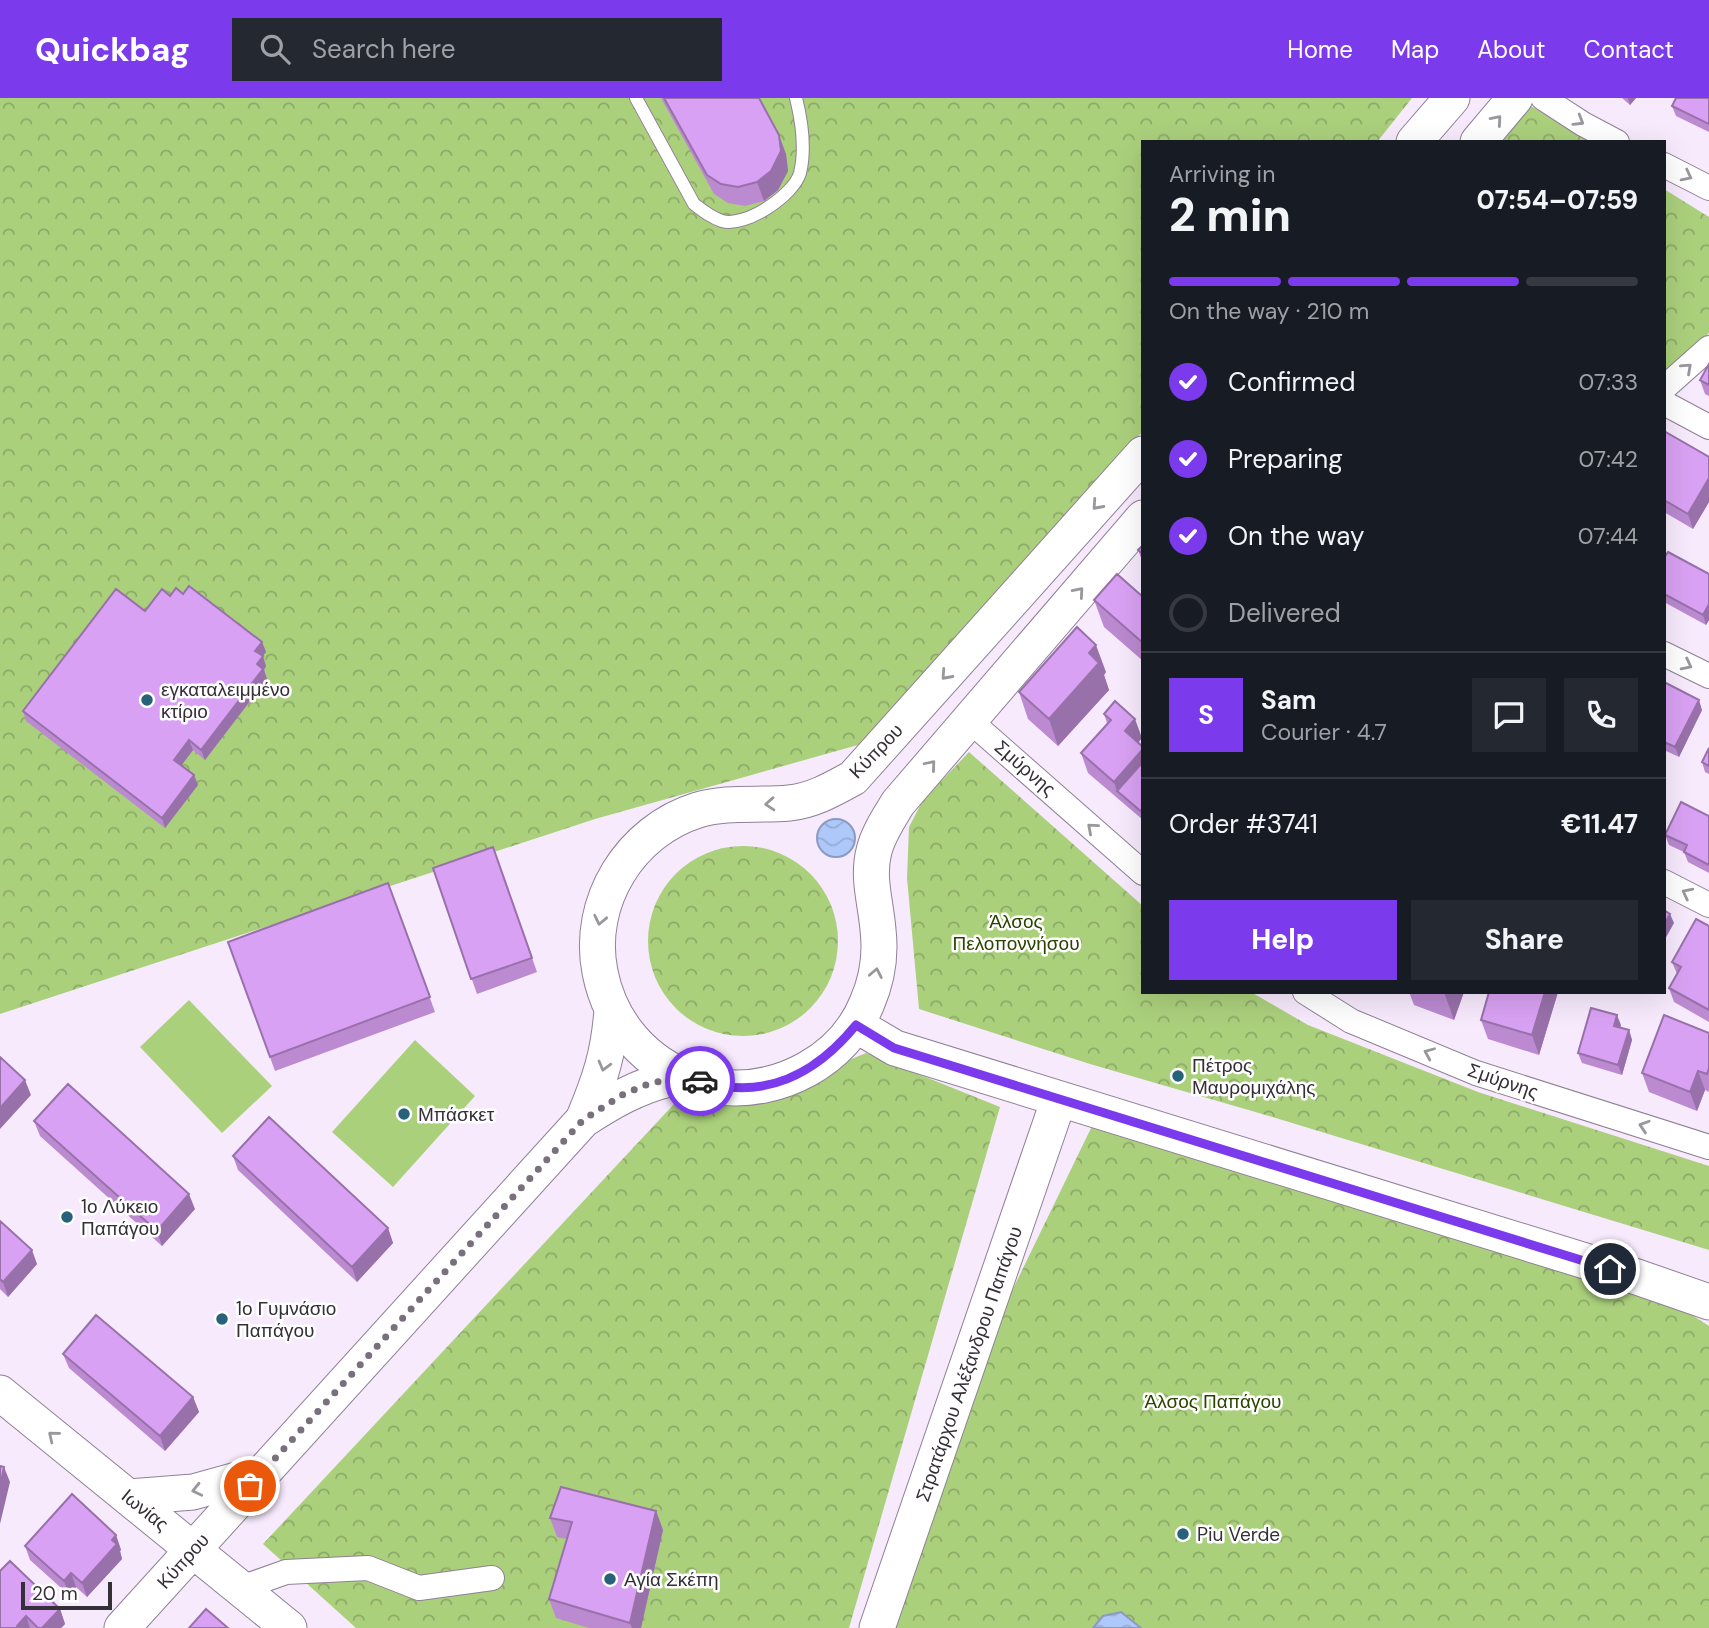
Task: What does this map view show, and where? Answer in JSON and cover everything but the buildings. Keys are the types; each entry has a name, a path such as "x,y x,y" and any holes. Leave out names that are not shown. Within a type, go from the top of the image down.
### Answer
{"street":[{"path":"1417,140 1452,98"},
{"path":"1480,140 1515,98"},
{"path":"1543,98 1613,140"},
{"path":"1666,166 1709,188"},
{"path":"1666,386 1709,348"},
{"path":"1666,404 1709,427"},
{"name":"Κύπρου","path":"1141,456 853,778 830,791 792,803 727,805 700,810 674,820 650,835 631,854 615,877 604,903 597,930 597,958 612,1009 628,1035 648,1055 668,1070 683,1076 718,1087 743,1088 796,1076 837,1048 856,1025 867,1005 875,981 879,955 871,874 874,850 884,825 898,803 1141,520"},
{"path":"1666,655 1709,676"},
{"name":"Σμύρνης","path":"969,720 1141,871"},
{"path":"1666,883 1709,905"},
{"name":"Σμύρνης","path":"1308,994 1351,1021 1476,1073 1709,1147"},
{"name":"Κύπρου","path":"583,1120 599,1083 610,1045 612,1009"},
{"path":"856,1025 894,1048 1637,1277 1709,1302"},
{"name":"Κύπρου","path":"122,1628 583,1120 622,1095 648,1084 683,1076"},
{"name":"Στρατάρχου Αλέξανδρου Παπάγου","path":"877,1628 1059,1099"},
{"name":"Ιωνίας","path":"1,1395 194,1548 289,1628"},
{"path":"129,1497 193,1492 262,1472"},
{"path":"241,1588 286,1572 368,1568 419,1588 492,1578"}],"lane":[{"path":"636,98 694,204 724,222 741,220 765,209 790,191 799,174 803,128 796,98"}],"green space":[{"path":"0,98 1412,98 1379,140 1141,140 1141,433 872,741 595,819 0,1014"},
{"path":"1531,106 1586,140 1501,140"},
{"path":"1666,190 1709,217 1709,333 1666,378"},
{"name":"Άλσος Πελοποννήσου","path":"969,752 1141,904 1141,994 1254,994 1308,1025 1478,1092 1709,1166 1709,1250 1090,1064 919,1009 907,878 909,827 923,800"},
{"path":"743,846 779,853 810,874 831,905 838,941 831,977 810,1008 779,1029 743,1036 707,1029 676,1008 655,977 648,941 655,905 676,874 707,853"},
{"path":"189,1000 272,1086 222,1133 140,1047"},
{"name":"Μπάσκετ","path":"415,1040 475,1096 393,1187 332,1132"},
{"path":"866,1053 1000,1107 849,1628 356,1628 263,1544 689,1088 772,1092"},
{"name":"Άλσος Παπάγου","path":"1093,1124 1681,1308 1709,1326 1709,1628 894,1628 978,1361"}],"water":[{"path":"836,819 849,825 855,838 849,851 836,857 823,851 817,838 823,825"},
{"path":"1121,1612 1141,1628 1093,1628 1103,1616"}],"way so far":[{"path":"250,1486 583,1120 622,1095 648,1084 683,1076 700,1081"}],"place":[{"name":"εγκαταλειμμένο κτίριο","path":"147,700"},
{"name":"Πέτρος Μαυρομιχάλης","path":"1178,1076"},
{"name":"Μπάσκετ","path":"404,1114"},
{"name":"1ο Λύκειο Παπάγου","path":"67,1217"},
{"name":"1ο Γυμνάσιο Παπάγου","path":"222,1319"},
{"name":"Piu Verde","path":"1183,1534"},
{"name":"Αγία Σκέπη","path":"610,1579"}],"route":[{"path":"700,1081 718,1087 743,1088 796,1076 837,1048 856,1025 894,1048 1610,1269"}]}
